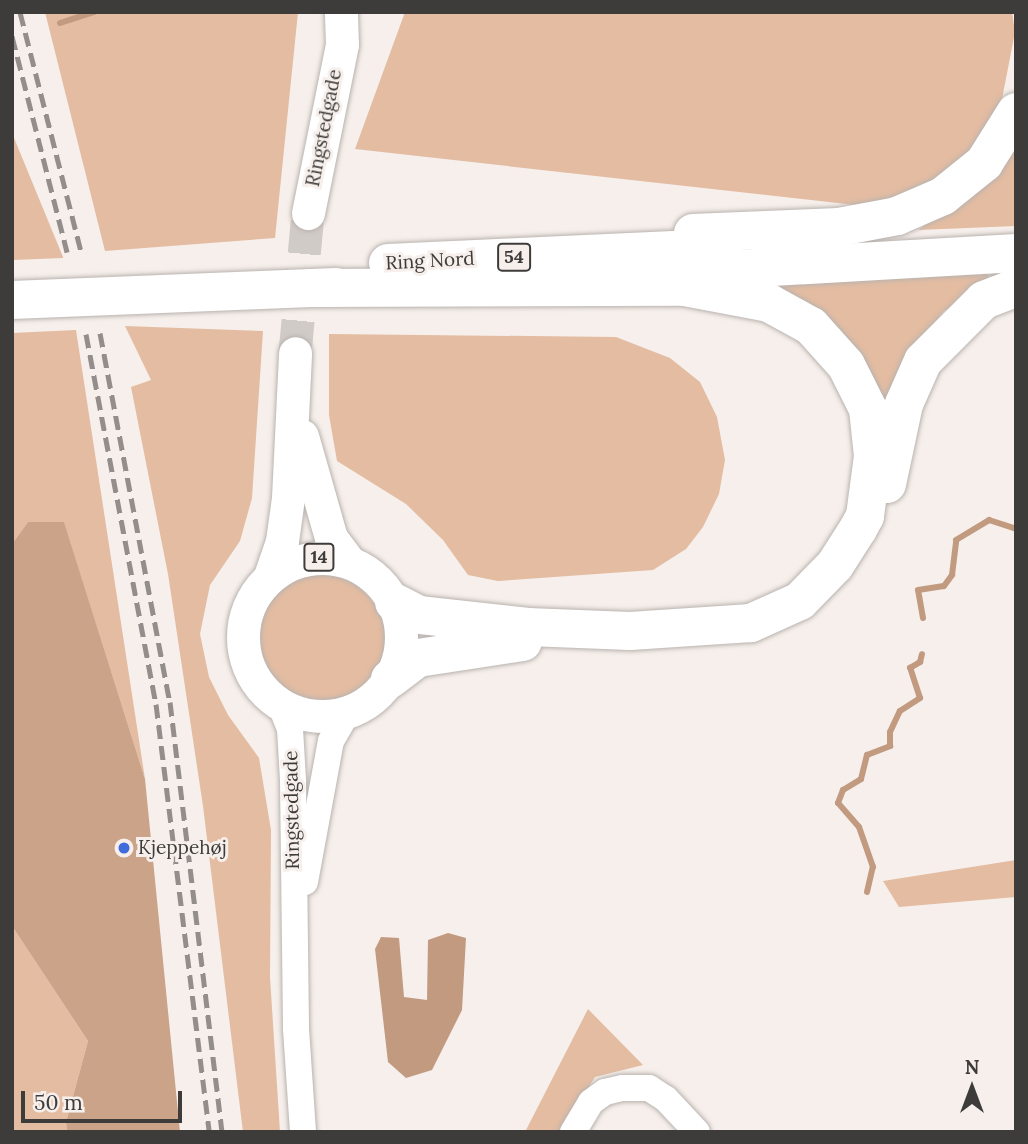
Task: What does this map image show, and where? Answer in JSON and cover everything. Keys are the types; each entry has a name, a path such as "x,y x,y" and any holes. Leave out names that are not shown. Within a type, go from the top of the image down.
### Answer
{"highway":[{"path":"396,262 604,237 839,227 898,216 943,197 984,163 1016,112"},
{"name":"Ring Nord","path":"12,279 1016,234"},
{"name":"54","path":"12,300 898,263 1016,253"},
{"path":"311,288 685,287 769,303 811,326 846,365 868,409 873,456 865,516 858,529 835,565 800,601 751,623 630,631 528,627 419,615 394,602"},
{"path":"390,679 418,658 466,649 527,642 630,645 755,637 808,613 846,574 878,523 904,404 923,361 984,300 1016,288"}],"main road":[{"name":"Ringstedgade","path":"308,213 341,28 358,12"},
{"name":"14","path":"270,576 316,557 349,562 368,571 394,602 402,642 390,679 365,704 348,712 325,716 301,713 280,704 261,687 248,666 243,642 245,618 254,595 270,576 282,541 294,407 295,353"},
{"name":"14","path":"294,407 331,538 349,562"}],"street":[{"name":"Ringstedgade","path":"280,704 290,729 297,918 296,1029 303,1132"},
{"name":"Ringstedgade","path":"297,918 333,733 348,712"},
{"path":"573,1132 591,1102 606,1091 624,1088 649,1088 666,1099 698,1132"}],"shaded area":[{"path":"45,12 298,12 275,238 105,251"},
{"path":"405,12 1012,12 1015,32 1002,99 970,158 922,187 864,206 355,149"},
{"path":"12,133 63,257 63,258 12,260"},
{"path":"1016,146 1016,226 918,230 988,181"},
{"path":"986,266 990,284 944,311 908,356 890,433 760,275"},
{"path":"125,326 263,331 252,498 240,541 210,585 200,634 209,677 228,715 259,758 271,830 270,977 280,1132 243,1132 203,806 168,574 131,387 151,380"},
{"path":"76,330 145,779 64,523 28,522 12,544 12,333"},
{"path":"329,334 616,337 670,358 700,382 717,417 725,460 719,494 703,527 686,549 653,570 498,581 468,575 443,540 406,504 337,461 329,415"},
{"path":"28,522 64,522 145,779 180,1132 67,1132 66,1122 88,1041 12,926 12,544"},
{"path":"321,575 345,580 366,594 380,615 385,639 380,663 366,684 345,698 321,703 297,698 276,684 262,663 257,639 262,615 276,594 297,580"},
{"path":"1016,860 1016,897 899,907 883,881"},
{"path":"12,926 88,1041 66,1122 67,1132 12,1132"},
{"path":"448,933 466,938 462,1010 432,1070 406,1078 388,1062 375,949 381,937 399,938 404,997 427,1000 428,940"},
{"path":"588,1009 643,1065 595,1077 561,1132 525,1132"}],"waterway":[{"path":"60,23 94,12"},
{"path":"923,618 918,590 944,586 952,575 956,540 989,520 1016,529"},
{"path":"867,892 873,867 859,827 838,803 843,790 861,779 867,755 890,746 890,732 900,711 920,698 910,668 920,662 922,654"}],"tunnel":[{"path":"295,353 308,213"}],"railway":[{"path":"20,12 81,251"},
{"path":"12,36 67,252"},
{"path":"100,333 170,702 222,1132"},
{"path":"86,334 156,704 209,1132"}],"place":[{"name":"Kjeppehøj","path":"124,848"}]}
